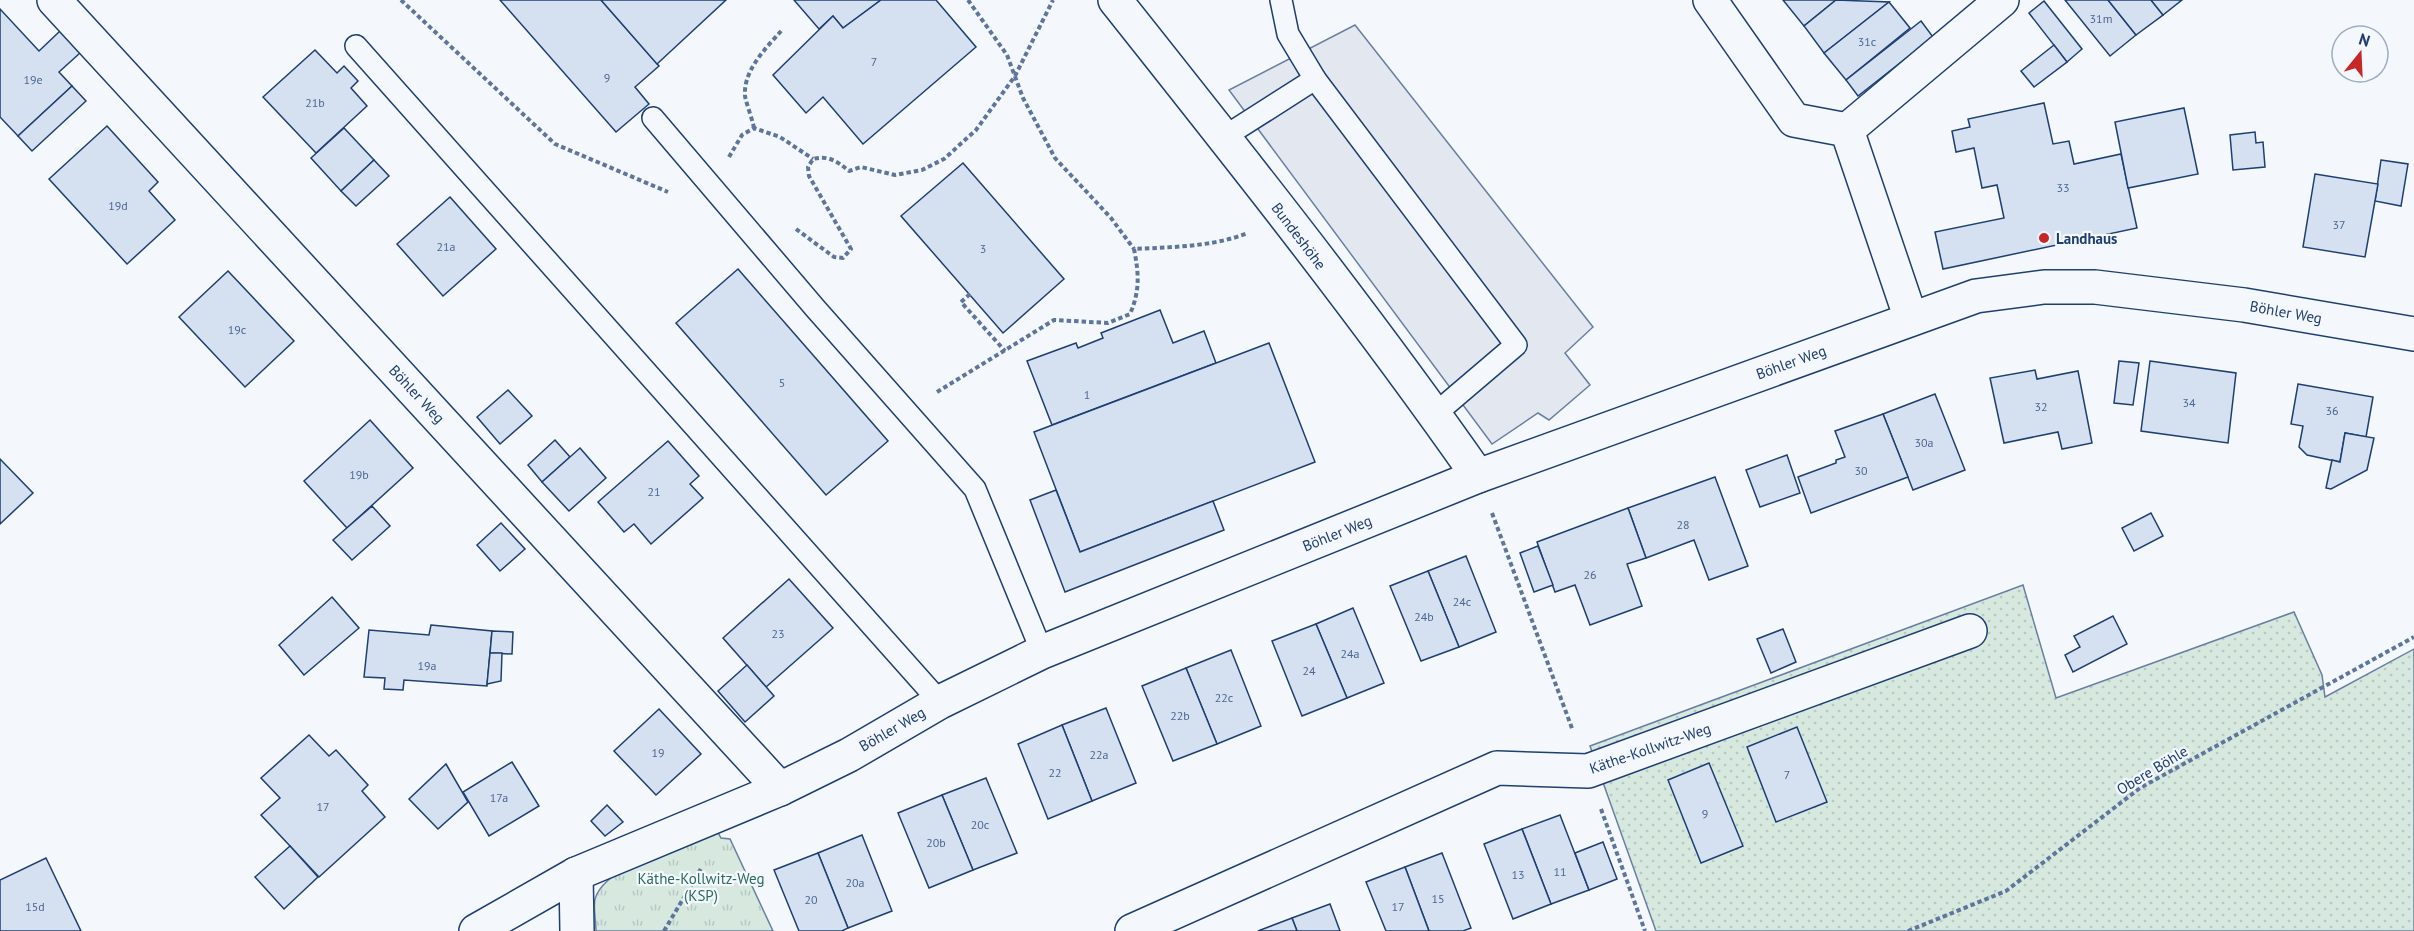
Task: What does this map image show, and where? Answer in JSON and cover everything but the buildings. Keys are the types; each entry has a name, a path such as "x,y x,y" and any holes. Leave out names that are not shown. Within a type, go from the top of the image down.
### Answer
{"street":[{"name":"Böhler Weg","path":"54,0 780,789"},
{"name":"Bundeshöhe","path":"1115,0 1224,136 1435,414 1478,476"},
{"path":"1710,0 1794,120 1847,130"},
{"path":"1847,130 2002,0"},
{"path":"1847,130 1911,319"},
{"name":"Böhler Weg","path":"476,931 576,874 780,789 849,755 940,702 1042,652 1478,476 1976,296 2044,287 2095,287 2244,305 2414,334"},
{"name":"Käthe-Kollwitz-Weg","path":"1131,931 1497,768 1588,771 1970,631"},
{"path":"576,874 577,931"}],"lane":[{"path":"1281,0 1288,34 1316,79 1516,345 1435,414"},
{"path":"356,46 940,702"},
{"path":"1224,136 1316,79"},
{"path":"652,118 738,220 975,489 1042,652"}],"path":[{"path":"401,0 555,144 676,195"},
{"path":"905,410 1054,320 1108,323 1130,314 1138,294 1134,249 1111,218 1055,158 1034,122 1007,55 968,0"},
{"path":"738,220 758,208 769,209 834,257 843,258 851,249 809,176 808,167 813,159 823,156 839,162 849,171 861,167 895,175 922,170 944,159 976,130 1015,76 1053,0"},
{"path":"754,128 745,95 748,81 763,51 782,30"},
{"path":"704,178 720,167 742,135 754,128 780,137 813,159"},
{"path":"1134,249 1232,239 1263,227 1280,212"},
{"path":"970,294 961,302 1005,351"},
{"path":"1478,476 1645,931"},
{"name":"Obere Böhle","path":"1908,931 2006,891 2140,788 2414,637"},
{"path":"664,931 702,867 709,839 710,817"}],"green space":[{"path":"2023,585 2056,698 2294,612 2322,675 2325,697 2414,649 2414,931 1656,931 1590,746"},
{"name":"Käthe-Kollwitz-Weg (KSP)","path":"716,829 721,838 730,839 773,931 596,931 595,899 602,887 613,876 648,856"}],"shaded area":[{"path":"1355,25 1593,327 1565,353 1590,385 1549,420 1538,413 1492,444 1229,90"}],"place":[{"name":"Landhaus","path":"2044,238"}]}
